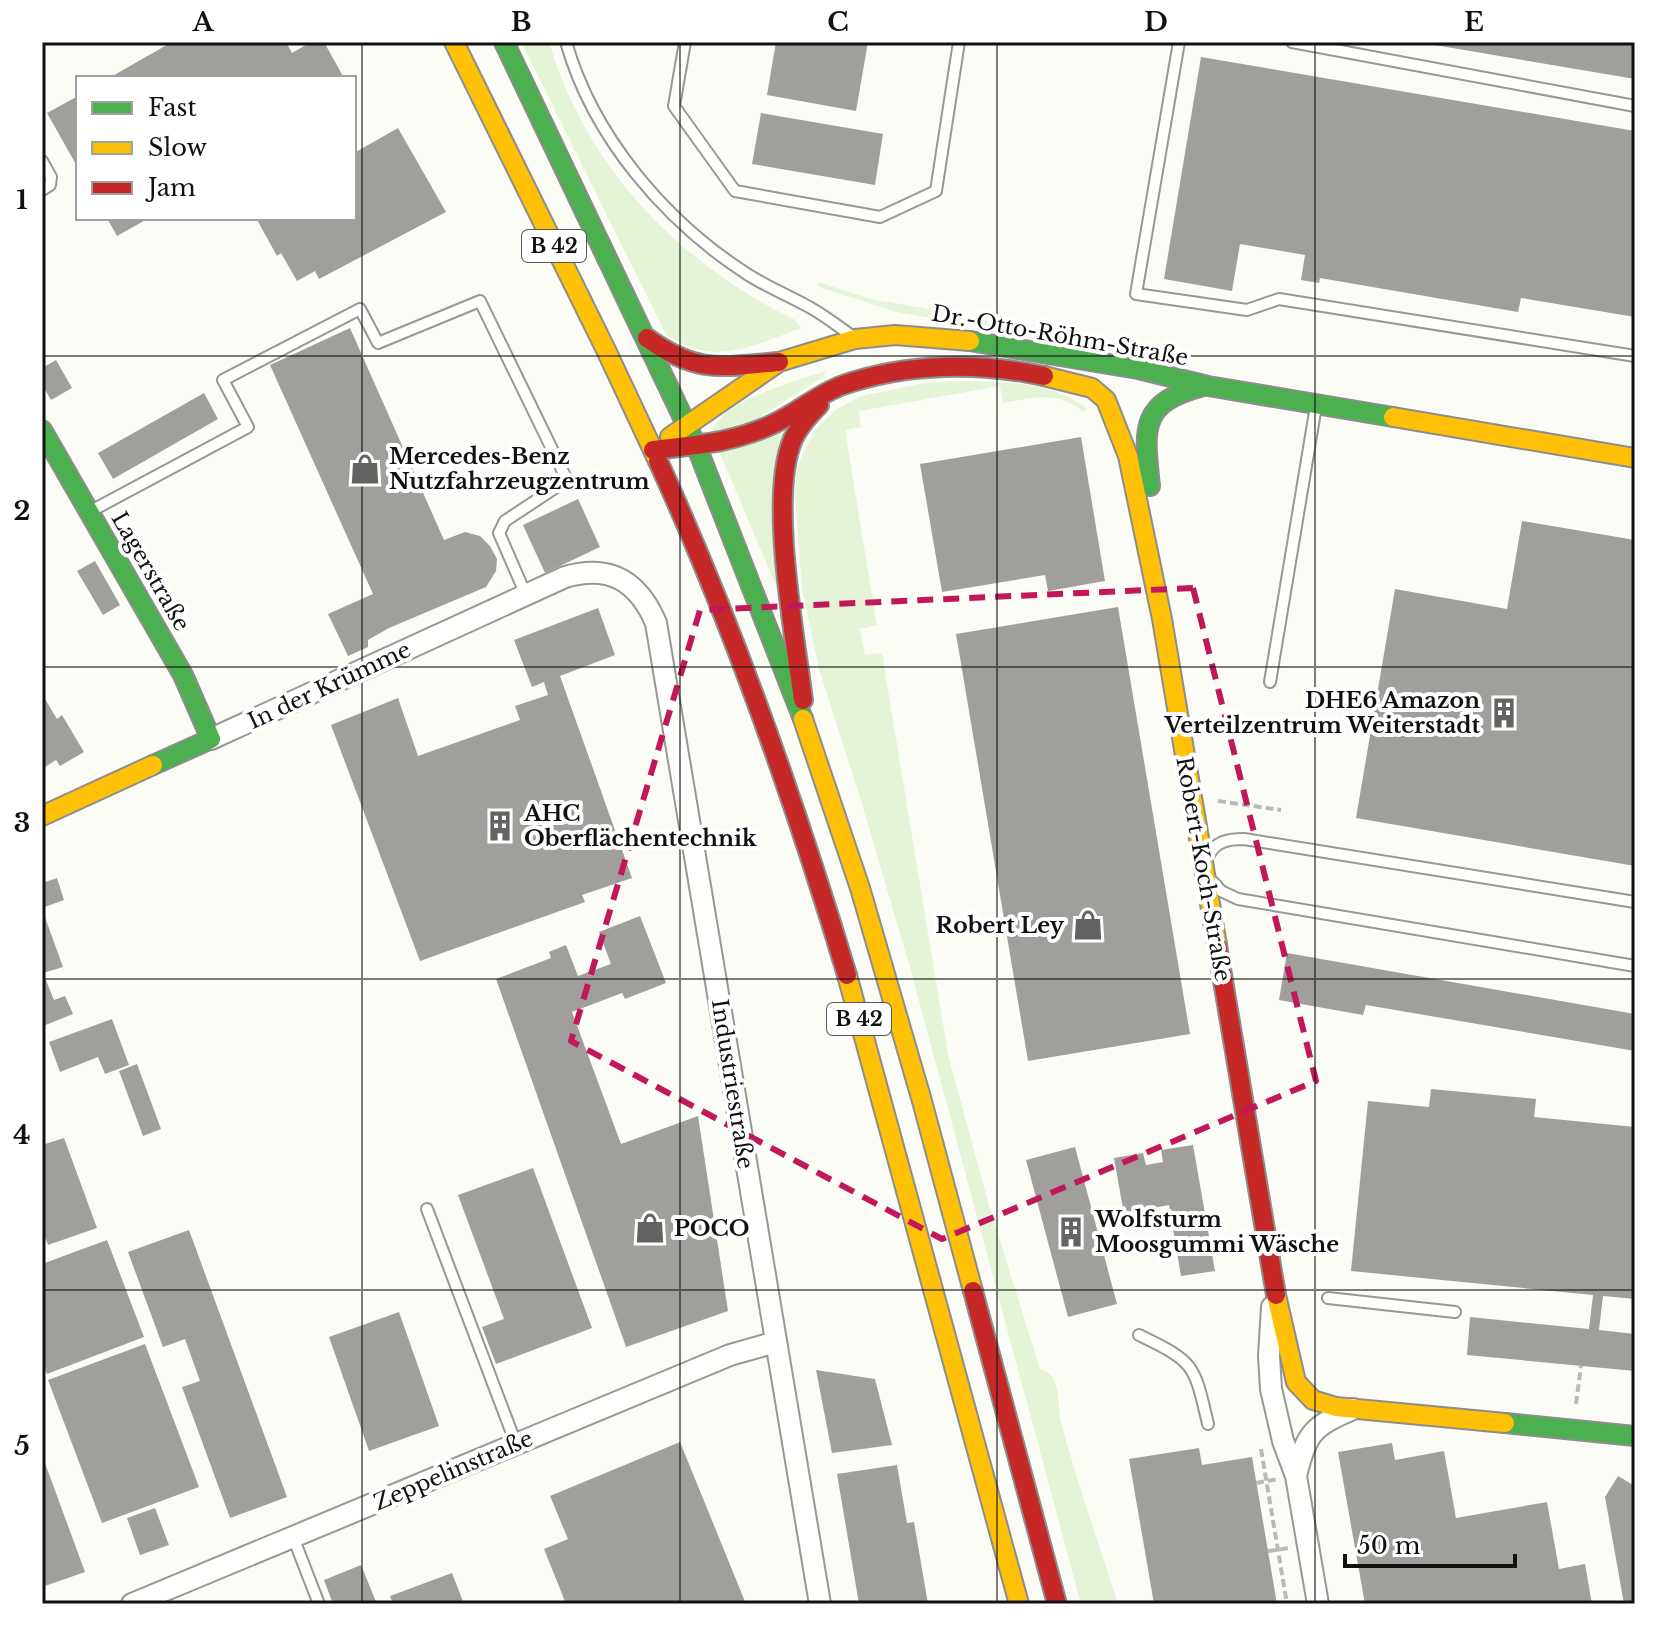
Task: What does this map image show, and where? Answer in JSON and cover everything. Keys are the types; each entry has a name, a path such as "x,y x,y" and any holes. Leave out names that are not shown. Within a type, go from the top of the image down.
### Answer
{"main road":[{"name":"B 42","path":"454,42 653,450 707,570 745,668 807,847 883,1101 1019,1604"},
{"name":"B 42","path":"504,42 696,445 807,729 860,888 922,1101 1057,1604"},
{"name":"Dr.-Otto-Röhm-Straße","path":"653,450 686,423 744,388 779,362 855,339 895,335 965,340 1109,364 1208,386 1635,458"},
{"path":"647,338 668,355 694,366 712,369 779,362"},
{"name":"Dr.-Otto-Röhm-Straße","path":"653,450 726,442 747,436 840,386 899,370 929,367 987,368 1044,375 1080,384 1100,394 1112,411"},
{"path":"807,729 786,570 785,471 791,444 801,425 840,386"},
{"path":"1162,619 1146,450 1147,428 1153,410 1162,400 1183,390 1208,386"},
{"name":"Robert-Koch-Straße","path":"1112,411 1128,456 1162,619 1273,1283 1296,1382 1303,1393 1313,1400 1353,1409"},
{"name":"Lagerstraße","path":"42,430 183,675 211,739"},
{"name":"In der Krümme","path":"42,816 211,739"},
{"path":"1353,1409 1635,1436"}],"street":[{"name":"In der Krümme","path":"211,739 578,573 593,570 618,578"},
{"name":"Industriestraße","path":"618,578 643,598 656,623 820,1604"},
{"name":"Robert-Koch-Straße","path":"1273,1283 1269,1374 1276,1415 1296,1476 1318,1604"},
{"name":"Zeppelinstraße","path":"132,1604 730,1355 776,1342"},
{"name":"Robert-Koch-Straße","path":"1296,1476 1306,1440 1313,1429 1353,1409"}],"lane":[{"path":"566,42 575,70 600,120 637,176 658,199 705,242 747,274 813,309 855,339"},
{"path":"685,42 674,106 735,191 880,217 936,191 959,42"},
{"path":"1179,42 1136,294 1247,310 1279,299 1635,356"},
{"path":"1292,42 1635,106"},
{"path":"42,161 51,177 50,185 42,190"},
{"path":"89,512 248,427 223,380 360,309 378,343 480,301 567,480 505,521 499,533 526,595"},
{"path":"1270,682 1317,404"},
{"path":"1635,902 1244,839 1216,845 1210,851 1204,869 1221,891 1238,899 1635,966"},
{"path":"427,1209 516,1444"},
{"path":"1328,1298 1455,1312"},
{"path":"1139,1335 1176,1353 1193,1370 1208,1424"},
{"path":"293,1537 319,1604"}],"path":[{"path":"1239,804 1281,810"},
{"path":"1573,1430 1581,1366"},
{"path":"1260,1443 1287,1604"}],"highlighted area":[{"path":"1193,588 1316,1081 942,1239 571,1041 700,610"}],"green space":[{"path":"521,42 549,42 565,88 587,131 642,207 713,270 795,320 801,328 750,347 723,352 696,349 667,336"},
{"path":"818,282 871,299 985,319 991,328 896,312 823,288 817,285"},
{"path":"826,371 823,377 750,423 712,431 730,410 745,401"},
{"path":"950,381 1003,382 1040,387 1073,399 1087,409 1083,412 1064,401 1045,397 1003,403 1000,386 859,411 861,427 845,430 877,625 860,629 865,655 882,653 948,1055 988,1202 1040,1369 1047,1372 1055,1383 1067,1445 1118,1604 1081,1604 911,971 819,669 802,588 795,494 797,467 814,431 834,411 861,396"},
{"path":"792,419 779,593 719,451"}],"building":[{"path":"172,42 286,42 292,53 311,42 324,42 343,76 112,76"},
{"path":"776,42 868,42 856,111 767,95"},
{"path":"1635,42 1635,79 1429,44"},
{"path":"1201,57 1635,131 1635,317 1521,298 1518,312 1320,278 1319,283 1301,280 1305,255 1240,244 1232,291 1164,279"},
{"path":"76,97 76,164 47,113"},
{"path":"761,113 883,134 875,185 752,164"},
{"path":"398,128 446,212 319,279 315,271 297,281 281,253 277,256 257,220 356,220 356,152"},
{"path":"108,220 145,220 117,236"},
{"name":"Mercedes-Benz Nutzfahrzeugzentrum","path":"350,328 444,540 465,532 480,536 497,559 496,571 486,587 389,628 368,640 368,647 348,656 328,614 373,594 270,365"},
{"path":"56,360 72,388 51,400 42,384 42,368"},
{"path":"204,393 218,419 113,479 98,453"},
{"path":"1081,437 1105,581 1048,591 1045,575 942,592 920,464"},
{"path":"578,499 600,547 545,573 523,525"},
{"name":"DHE6 Amazon Verteilzentrum Weiterstadt","path":"1522,521 1635,540 1635,866 1356,818 1395,589 1507,609"},
{"path":"95,561 120,605 103,615 77,571"},
{"name":"Robert Ley","path":"1118,607 1190,1034 1028,1061 956,634"},
{"path":"598,608 615,655 560,676 632,878 582,895 585,902 420,961 331,725 398,698 418,756 520,720 515,706 548,695 544,682 532,687 514,640"},
{"path":"42,694 57,719 62,715 84,752 60,766 56,760 42,769"},
{"path":"57,878 64,900 42,908 42,883"},
{"path":"42,909 63,967 43,973 54,1000 65,996 73,1014 43,1026"},
{"name":"POCO","path":"640,916 666,983 625,999 622,993 572,1012 621,1144 698,1116 728,1311 626,1347 496,979 551,958 549,952 566,945 578,976 611,964 599,932"},
{"path":"1287,953 1635,1014 1635,1051 1366,1005 1363,1015 1279,1000"},
{"path":"112,1019 129,1065 105,1074 98,1057 60,1072 49,1042"},
{"path":"137,1064 161,1129 143,1136 119,1071"},
{"path":"1431,1089 1536,1099 1534,1117 1635,1127 1635,1299 1603,1296 1599,1330 1635,1334 1635,1371 1467,1355 1470,1317 1589,1329 1593,1295 1351,1271 1368,1101 1429,1107"},
{"path":"64,1138 97,1228 48,1245 42,1229 42,1145"},
{"path":"1193,1145 1215,1271 1181,1276 1169,1205 1153,1208 1154,1215 1125,1220 1114,1158 1143,1153 1146,1165 1163,1162 1161,1150"},
{"name":"Wolfsturm Moosgummi Wäsche","path":"1075,1147 1117,1304 1068,1317 1026,1160"},
{"path":"533,1168 592,1328 496,1364 482,1327 504,1319 458,1195"},
{"path":"189,1230 287,1497 230,1518 182,1387 200,1381 185,1339 163,1347 128,1252"},
{"path":"107,1240 144,1337 47,1374 42,1362 42,1264"},
{"path":"399,1312 439,1426 369,1451 329,1337"},
{"path":"145,1344 199,1487 102,1523 48,1380"},
{"path":"816,1370 875,1379 892,1445 832,1453"},
{"path":"680,1442 746,1604 566,1604 544,1549 568,1539 550,1496"},
{"path":"1392,1443 1395,1460 1444,1451 1456,1518 1547,1502 1559,1569 1585,1564 1592,1604 1365,1604 1338,1452"},
{"path":"1199,1448 1202,1465 1252,1457 1277,1604 1154,1604 1129,1459"},
{"path":"42,1455 85,1572 42,1587"},
{"path":"897,1465 907,1523 914,1522 928,1604 859,1604 837,1474"},
{"path":"1618,1476 1635,1486 1635,1604 1624,1604 1605,1497"},
{"path":"155,1508 169,1545 140,1555 127,1518"},
{"path":"361,1565 377,1604 333,1604 324,1580"},
{"path":"452,1573 464,1604 393,1604 390,1596"}],"traffic: fast":[{"path":"504,42 696,445 803,719"},
{"path":"970,341 1393,417"},
{"path":"1150,486 1147,448 1150,421 1167,401 1203,386"},
{"path":"42,430 183,675 211,739 153,765"},
{"path":"1505,1423 1635,1436"}],"traffic: slow":[{"path":"454,42 658,461"},
{"path":"670,437 779,362 855,339 895,335 970,341"},
{"path":"1044,376 1092,388 1106,400 1128,456 1162,619 1217,945"},
{"path":"1393,417 1635,458"},
{"path":"803,719 860,888 973,1291"},
{"path":"42,816 153,765"},
{"path":"847,975 1019,1604"},
{"path":"1276,1295 1296,1382 1313,1400 1336,1407 1505,1423"}],"traffic: jam":[{"path":"647,338 695,363 725,366 779,362"},
{"path":"653,450 743,435 782,420 843,385 892,372 968,367 1044,376"},
{"path":"803,700 786,567 783,495 786,464 793,439 819,405"},
{"path":"658,461 712,587 761,714 847,975"},
{"path":"1217,945 1276,1295"},
{"path":"973,1291 1057,1604"}],"place":[{"name":"Mercedes-Benz Nutzfahrzeugzentrum","path":"365,469"},
{"name":"DHE6 Amazon Verteilzentrum Weiterstadt","path":"1504,713"},
{"name":"AHC Oberflächentechnik","path":"500,826"},
{"name":"Robert Ley","path":"1088,925"},
{"name":"POCO","path":"650,1228"},
{"name":"Wolfsturm Moosgummi Wäsche","path":"1071,1232"}]}
